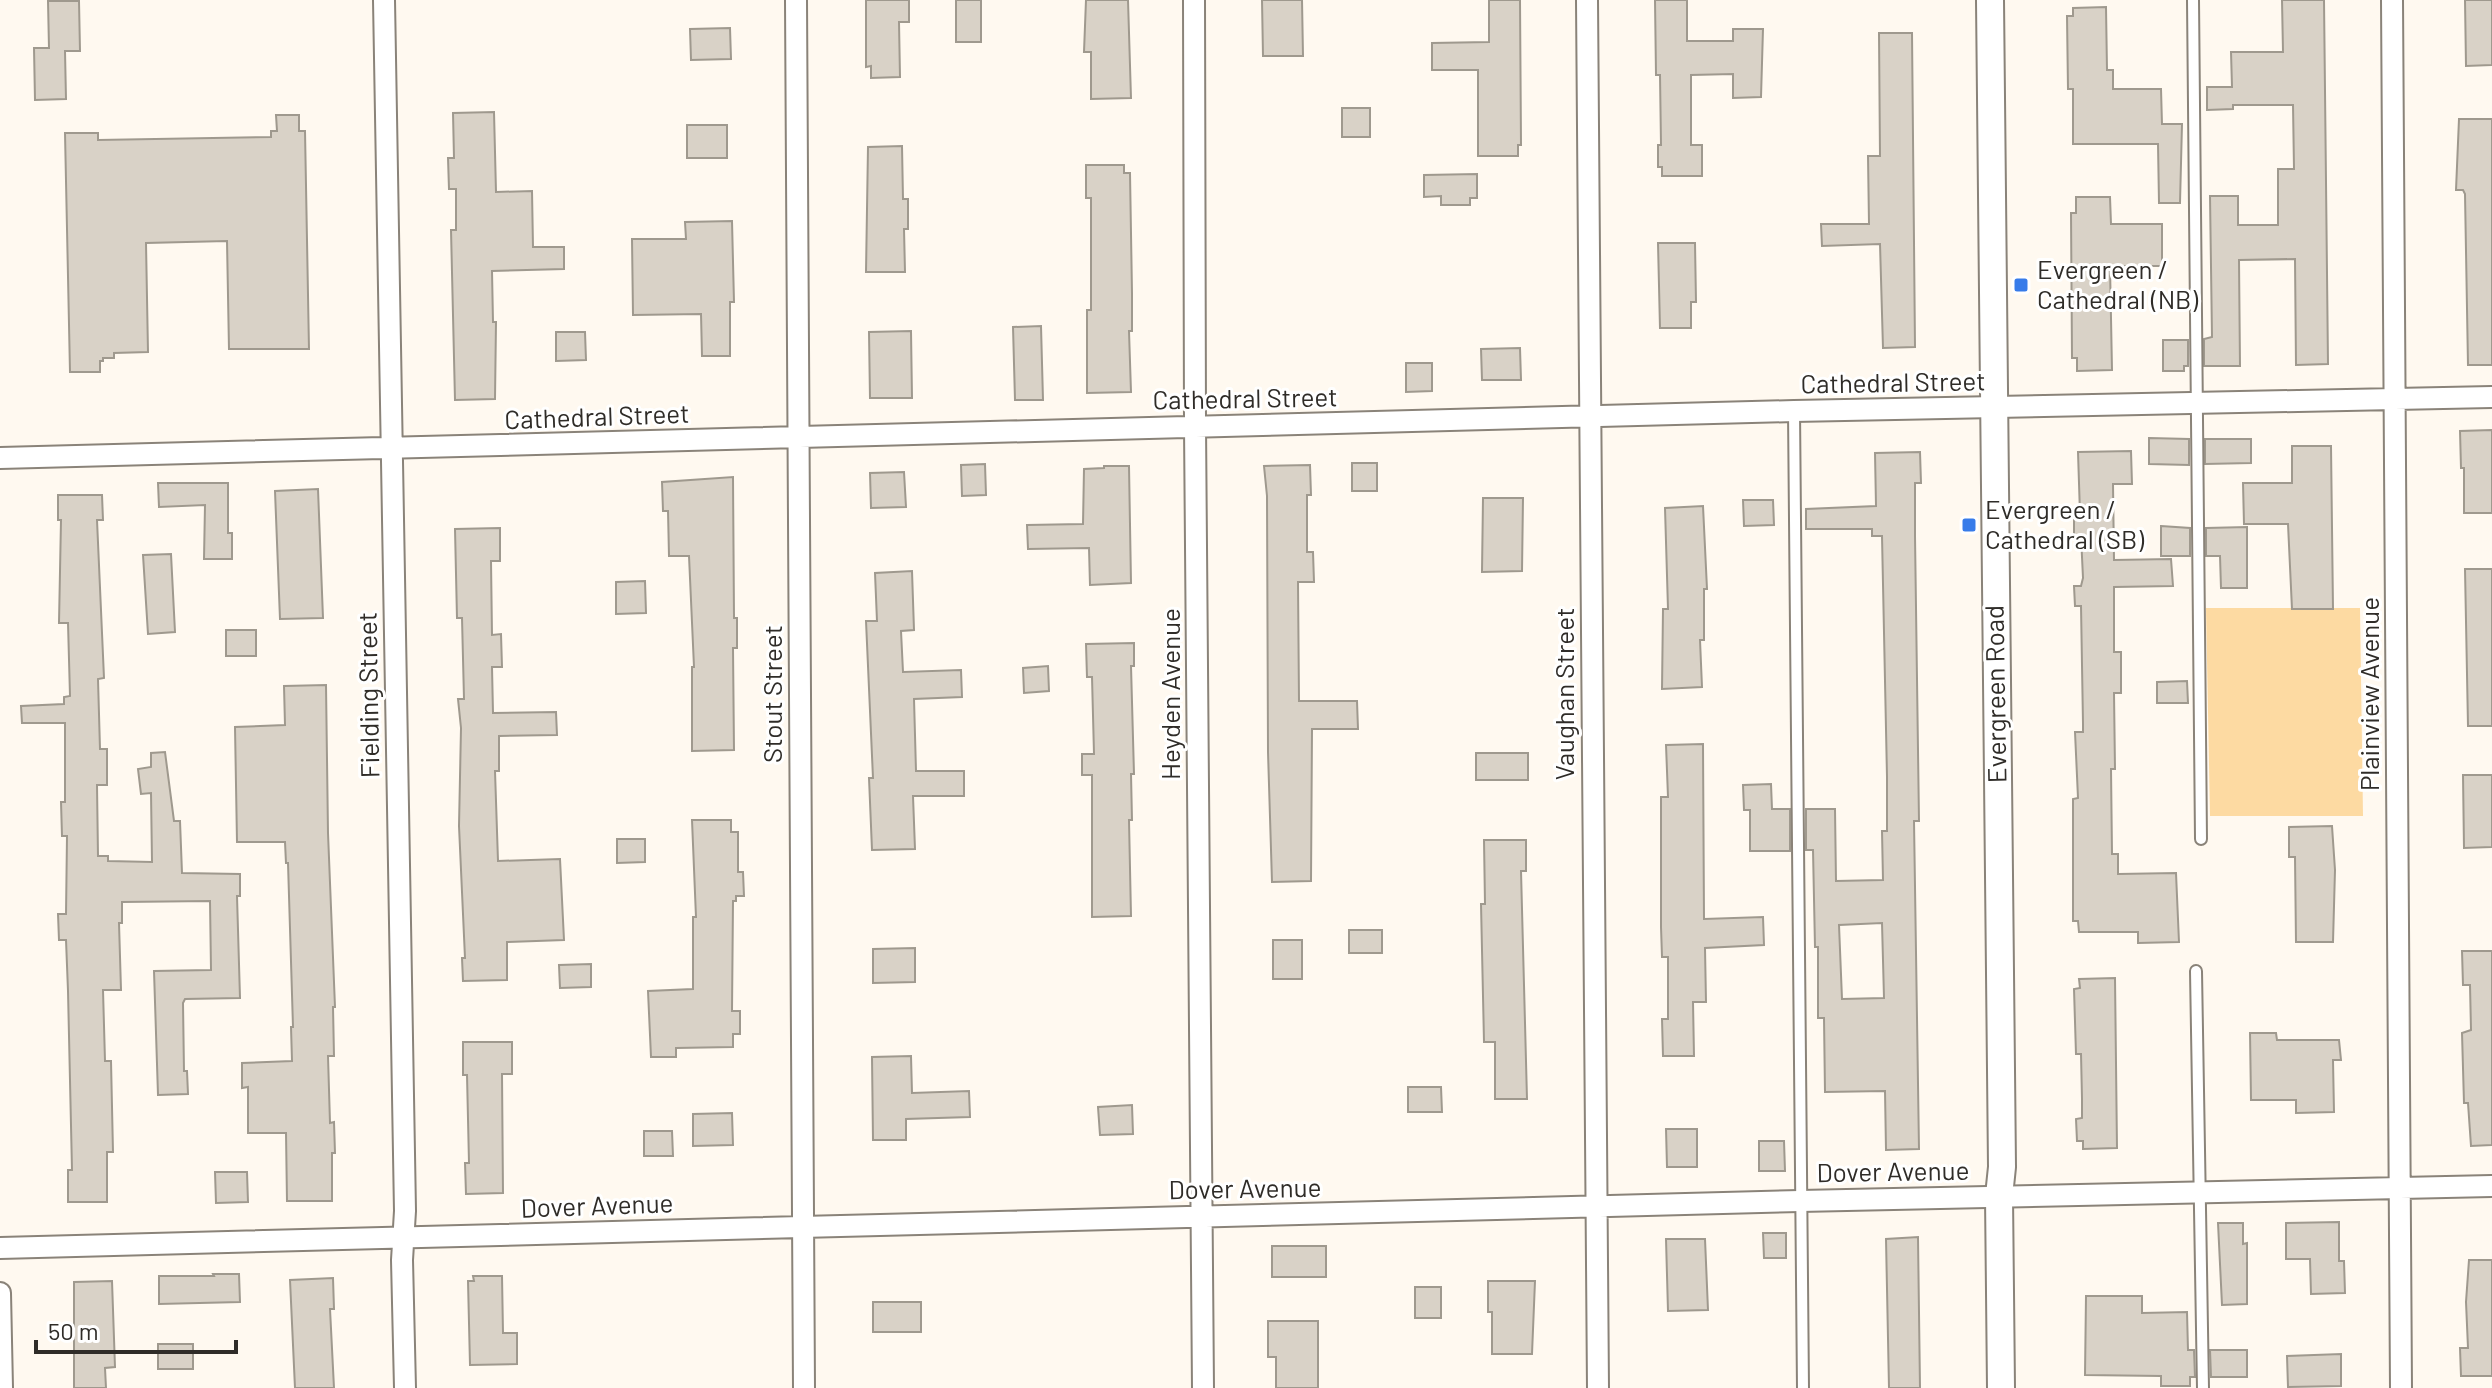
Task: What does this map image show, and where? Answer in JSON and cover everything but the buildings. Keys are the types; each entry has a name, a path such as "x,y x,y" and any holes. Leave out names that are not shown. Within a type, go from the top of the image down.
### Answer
{"street":[{"name":"Fielding Street","path":"384,0 405,1388"},
{"name":"Stout Street","path":"796,0 804,1388"},
{"name":"Heyden Avenue","path":"1194,0 1203,1388"},
{"name":"Vaughan Street","path":"1587,0 1598,1388"},
{"name":"Evergreen Road","path":"1990,0 2002,1167 1999,1196 2001,1388"},
{"name":"Plainview Avenue","path":"2392,0 2401,1388"},
{"name":"Cathedral Street","path":"0,458 1992,406 2492,397"},
{"name":"Dover Avenue","path":"0,1248 2492,1186"},
{"path":"0,1293 2,1388"}],"lane":[{"path":"2193,0 2201,839"},
{"path":"1794,411 1803,1388"},
{"path":"2196,971 2203,1388"}],"shaded area":[{"path":"2206,608 2360,608 2363,816 2210,816"}],"place":[{"name":"Evergreen / Cathedral (NB)","path":"2021,285"},
{"name":"Evergreen / Cathedral (SB)","path":"1969,525"}]}
